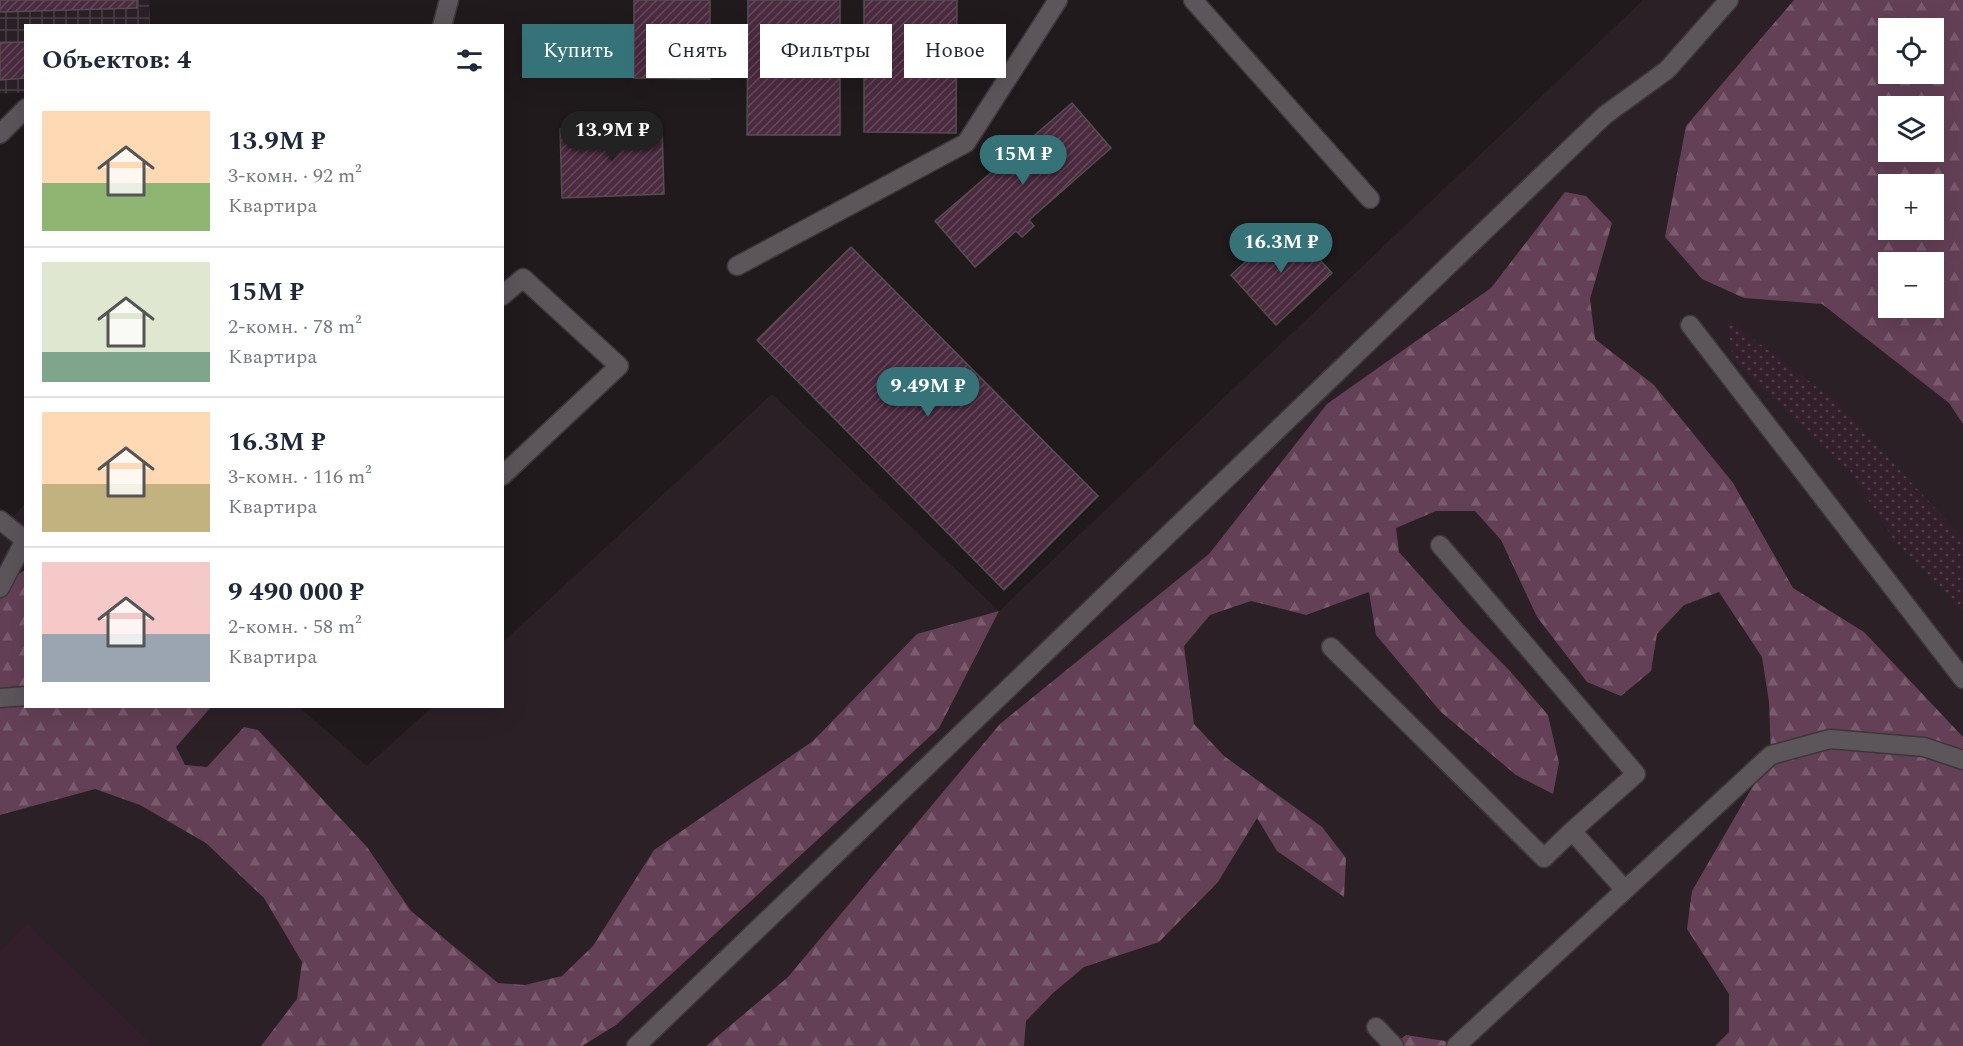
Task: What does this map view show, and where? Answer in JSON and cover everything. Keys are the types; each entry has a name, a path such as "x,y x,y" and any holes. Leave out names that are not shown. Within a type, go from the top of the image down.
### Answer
{"lane":[{"path":"443,24 449,0"},
{"path":"737,266 966,143 1058,0"},
{"path":"1193,0 1370,199"},
{"path":"636,1046 1605,116 1667,70 1729,0"},
{"path":"0,134 24,110"},
{"path":"504,294 523,278 619,366 504,474"},
{"path":"1690,325 1963,679"},
{"path":"0,520 24,539"},
{"path":"0,588 24,542"},
{"path":"1331,647 1544,858 1636,774 1440,545"},
{"path":"0,698 24,696"},
{"path":"1456,1046 1771,755 1830,739 1924,747 1963,760"},
{"path":"1572,831 1625,890"},
{"path":"1376,1027 1394,1046"}],"shaded area":[{"path":"0,0 149,0 150,24 24,24 24,92 0,94"},
{"path":"1643,0 1963,0 1963,1046 0,1046 0,532 24,504 24,708 300,708 367,766 431,708 504,708 504,641 772,394 999,611"},
{"path":"1727,319 1835,401 1963,538 1963,611 1894,540 1850,471 1733,360"},
{"path":"27,924 153,1046 0,1046 0,952"}],"green space":[{"path":"1794,0 1963,0 1963,424 1949,403 1822,304 1744,298 1702,279 1665,237 1686,126"},
{"path":"1565,192 1586,196 1612,223 1590,299 1595,339 1654,385 1733,483 1793,588 1864,632 1963,737 1963,1046 1715,1046 1729,1032 1729,994 1687,929 1692,891 1771,755 1769,702 1762,657 1719,592 1684,605 1657,634 1651,671 1621,696 1587,682 1537,617 1501,540 1475,511 1436,511 1396,528 1399,552 1548,715 1559,763 1553,794 1516,775 1441,712 1376,635 1369,592 1306,615 1251,601 1210,615 1184,646 1194,724 1224,756 1322,827 1346,858 1344,897 1277,851 1257,818 1218,882 1159,942 1084,967 1053,993 1026,1021 1024,1046 706,1046 788,977 1000,724 1209,554 1327,404 1491,288"},
{"path":"24,571 24,708 210,708 176,747 185,765 207,767 244,727 258,730 367,847 411,911 498,983 525,985 562,976 593,946 654,850 813,741 917,634 999,611 939,728 616,1025 582,1046 261,1046 297,999 302,962 264,898 206,843 140,805 95,789 0,815 0,585"},
{"path":"1406,1035 1445,1041 1448,1046 1391,1046"}],"building":[{"path":"0,0 137,0 137,8 0,12"},
{"path":"634,0 710,0 710,24 646,24 646,78 710,79 634,78"},
{"path":"748,0 840,0 840,24 760,24 760,78 840,78 840,135 747,135"},
{"path":"864,0 957,0 957,24 904,24 904,78 956,78 956,133 864,132 864,78 892,78 892,24 864,24"},
{"path":"24,42 24,78 0,80 0,43"},
{"path":"1072,103 1111,148 1029,220 1034,226 1022,237 1016,231 975,267 935,221"},
{"path":"662,126 664,194 562,198 560,129"},
{"path":"1287,224 1332,273 1276,325 1231,275"},
{"path":"851,247 1098,496 1004,590 757,340"}]}
